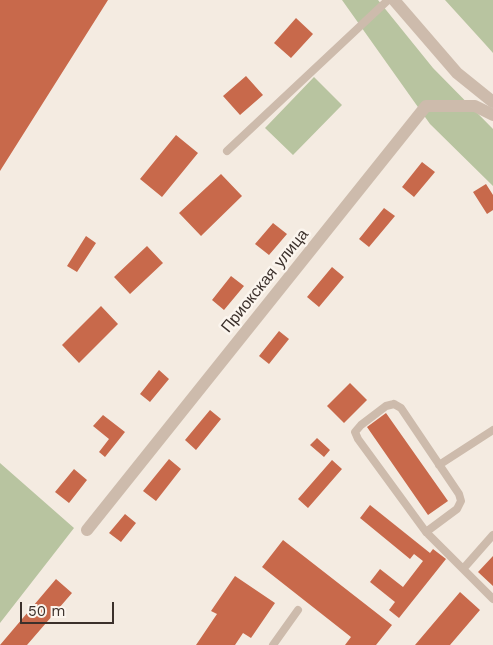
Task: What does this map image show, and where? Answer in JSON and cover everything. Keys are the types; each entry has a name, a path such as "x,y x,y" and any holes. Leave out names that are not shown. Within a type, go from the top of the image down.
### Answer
{"street":[{"path":"394,0 457,73 493,102"},
{"name":"Приокская улица","path":"87,530 426,106 475,106 493,115"}],"lane":[{"path":"227,151 388,0"},
{"path":"426,532 457,509 461,501 459,494 401,408 394,404 386,406 361,425 355,432 358,439 426,532 493,599"},
{"path":"439,465 493,430"},
{"path":"463,569 493,535"},
{"path":"273,645 298,610"}],"green space":[{"path":"342,0 378,0 433,68 493,129 493,186 430,124"},
{"path":"445,0 493,0 493,53 485,44"},
{"path":"314,77 342,105 293,155 265,128"},
{"path":"0,463 74,528 0,623"}],"building":[{"path":"0,0 108,0 0,171"},
{"path":"296,18 313,34 291,58 274,43"},
{"path":"246,76 263,95 240,115 223,96"},
{"path":"176,135 198,153 162,197 140,179"},
{"path":"422,162 435,172 414,197 402,187"},
{"path":"221,174 242,196 201,236 179,213"},
{"path":"486,184 493,195 493,210 487,214 473,192"},
{"path":"384,208 395,216 369,247 359,239"},
{"path":"273,223 287,234 269,255 255,244"},
{"path":"86,236 96,243 77,272 67,266"},
{"path":"147,246 163,263 130,294 114,277"},
{"path":"332,267 344,277 319,307 307,297"},
{"path":"231,276 244,286 224,310 212,300"},
{"path":"101,306 118,324 79,363 62,345"},
{"path":"279,331 289,339 269,364 259,356"},
{"path":"159,370 169,379 150,402 140,394"},
{"path":"350,383 367,400 344,423 327,406"},
{"path":"210,410 221,419 196,450 185,440"},
{"path":"386,413 448,501 428,515 367,427"},
{"path":"103,415 125,432 105,457 99,452 109,439 93,426"},
{"path":"317,438 330,450 324,457 310,445"},
{"path":"169,459 181,469 156,501 143,491"},
{"path":"332,460 342,469 308,508 298,499"},
{"path":"74,469 87,480 69,503 55,492"},
{"path":"370,505 430,553 433,549 446,559 399,618 389,610 395,602 370,582 380,569 403,587 423,561 414,554 410,559 360,518"},
{"path":"125,514 136,523 121,542 109,533"},
{"path":"283,540 392,625 376,645 345,645 351,637 262,567"},
{"path":"493,556 493,586 478,572"},
{"path":"235,576 275,603 251,638 243,633 235,645 196,645 217,614 211,611"},
{"path":"56,579 72,593 27,645 0,645"},
{"path":"460,592 480,610 450,645 415,645"}]}
